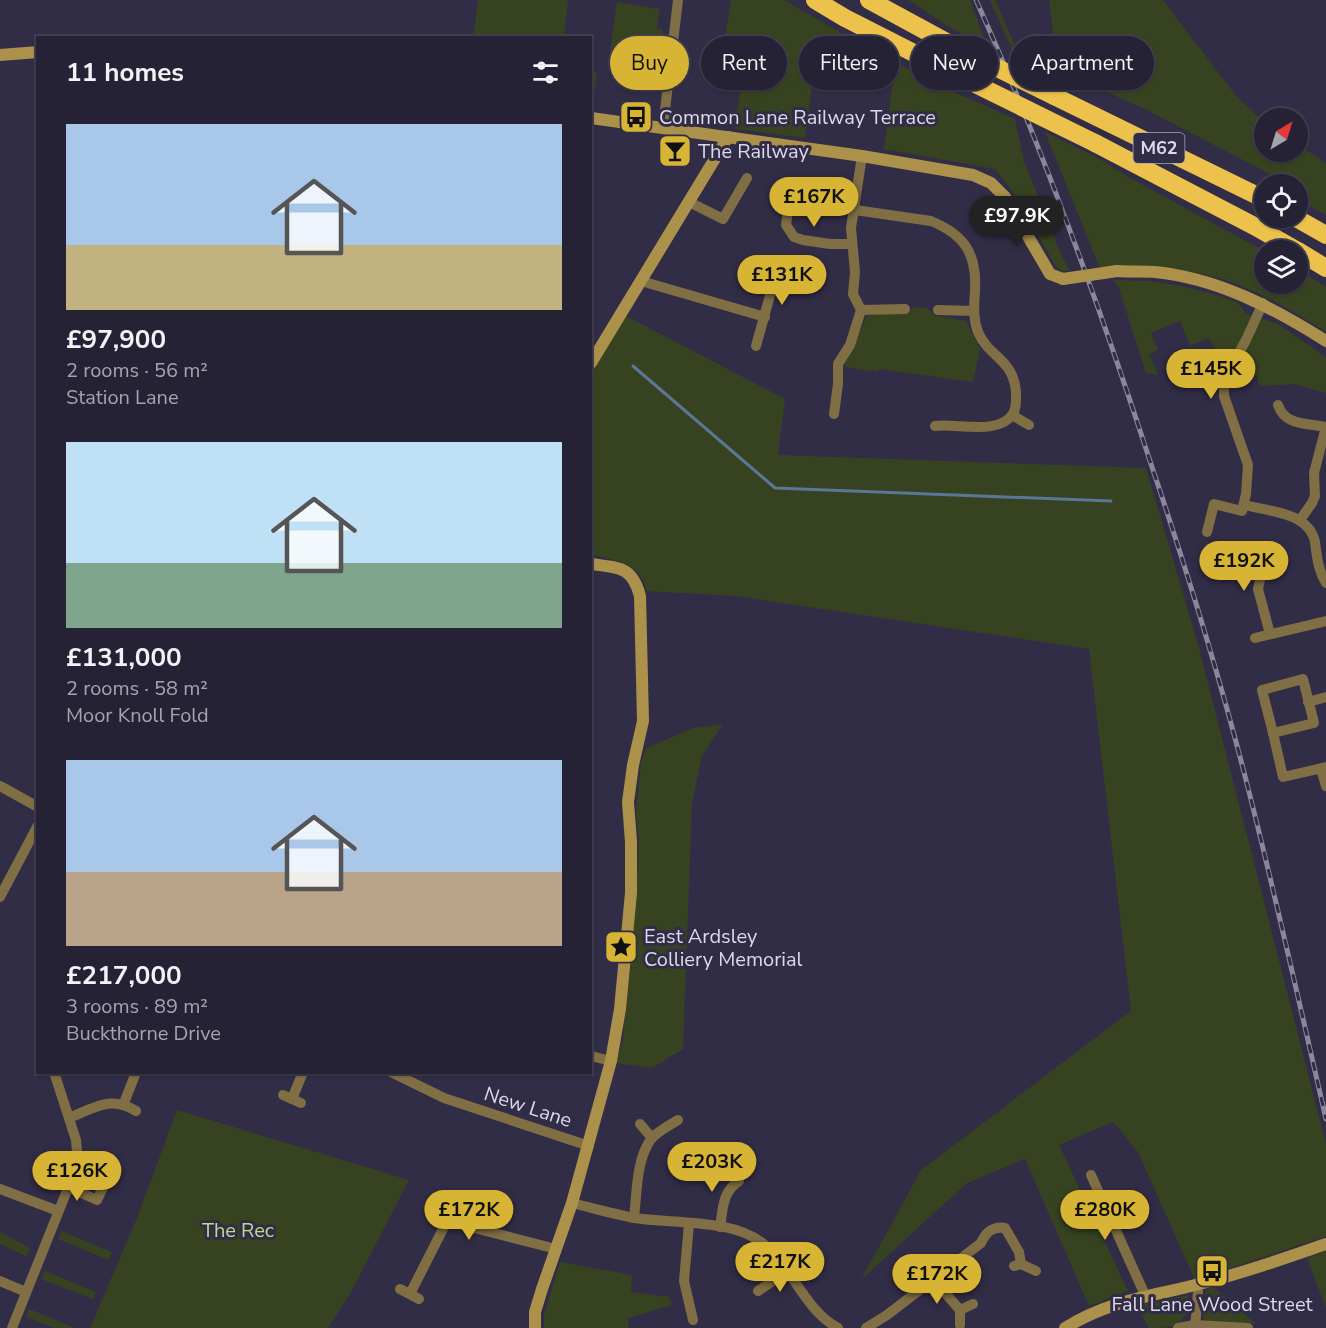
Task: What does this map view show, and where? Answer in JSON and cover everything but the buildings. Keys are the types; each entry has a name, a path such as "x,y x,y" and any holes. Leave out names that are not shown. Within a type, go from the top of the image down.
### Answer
{"highway":[{"name":"M62","path":"815,0 845,18 963,78 1095,142 1278,240"},
{"name":"M62","path":"869,0 961,50 1254,194"},
{"path":"1308,225 1326,235"},
{"name":"M62","path":"1308,257 1326,268"}],"street":[{"path":"663,127 678,0"},
{"path":"0,55 36,52"},
{"path":"592,118 862,156 973,175 991,183 1005,197 1050,274 1063,279 1117,271 1156,273 1208,283 1263,303 1326,341"},
{"path":"592,361 728,137"},
{"path":"834,414 838,364 850,345 861,310 853,294 855,272 851,228 862,156"},
{"path":"689,202 723,219 747,178"},
{"path":"775,193 794,195 786,225 794,237 814,242 851,244"},
{"path":"855,210 931,221 952,233 970,252 975,265 974,320 981,338 1012,374 1017,404 1008,420 993,427 935,426"},
{"path":"641,281 765,317"},
{"path":"756,346 772,288"},
{"path":"1243,508 1248,465 1224,396 1224,380 1263,303"},
{"path":"861,310 905,309"},
{"path":"938,310 974,312"},
{"path":"1277,405 1281,413 1291,421 1326,427 1314,472 1315,496 1300,520"},
{"path":"1012,415 1029,425"},
{"path":"1207,532 1214,504 1300,520 1314,538 1319,568 1326,583"},
{"path":"1267,549 1258,588 1270,634"},
{"path":"1212,552 1263,566"},
{"path":"535,1328 536,1312 572,1203 611,1061 620,1009 631,893 629,790 643,721 640,596 637,582 630,574 619,568 592,564"},
{"path":"1255,638 1326,621"},
{"path":"1273,733 1314,723 1303,680 1262,690 1283,777 1323,768 1326,786"},
{"path":"1308,702 1326,697"},
{"path":"0,786 36,806"},
{"path":"0,897 36,829"},
{"path":"592,1056 611,1061"},
{"path":"12,1328 78,1163 78,1152 55,1074"},
{"path":"292,1099 302,1074"},
{"name":"New Lane","path":"395,1074 444,1098 589,1146"},
{"path":"124,1103 135,1075"},
{"path":"69,1118 105,1103 124,1103 136,1111"},
{"path":"634,1218 641,1162 652,1138 678,1120"},
{"path":"640,1124 652,1138"},
{"path":"1092,1175 1145,1295"},
{"path":"68,1187 98,1200 108,1177"},
{"path":"720,1227 726,1192 739,1181"},
{"path":"0,1189 58,1212"},
{"path":"572,1203 634,1218 720,1227 740,1231 754,1237 767,1247 814,1310 838,1328"},
{"path":"409,1294 447,1221 556,1249"},
{"path":"866,1328 887,1315 981,1243 991,1230 1009,1223 1019,1252 1018,1265 1036,1271"},
{"path":"689,1224 681,1298 693,1320"},
{"path":"1065,1328 1094,1312 1145,1295 1197,1285 1325,1245"},
{"path":"758,1291 786,1272"},
{"path":"933,1279 960,1310 960,1325"},
{"path":"0,1281 26,1292"},
{"path":"1195,1327 1197,1285"},
{"path":"960,1310 973,1304"},
{"path":"1178,1328 1248,1328"}],"green space":[{"path":"478,0 568,0 564,36 473,36"},
{"path":"731,0 784,0 847,36 799,36 799,90 811,90 805,138 735,129 740,90 787,90 787,36 725,36"},
{"path":"909,0 970,0 983,35 966,36"},
{"path":"990,0 995,0 1011,36 1010,45"},
{"path":"1049,0 1163,0 1237,97 1254,113 1254,162 1308,162 1308,151 1326,163 1326,215 1308,205 1308,174 1270,174 1143,108 1102,90 1154,90 1154,36 1053,36"},
{"path":"617,2 660,9 657,28 663,30 662,36 612,36"},
{"path":"899,64 911,71 911,90 950,90 1015,119 1024,161 1063,259 1070,270 1063,271 1056,267 1017,198 995,169 884,149 892,90 899,90"},
{"path":"592,71 597,72 592,110"},
{"path":"1045,132 1098,158 1254,246 1254,292 1220,278 1200,274 1171,270 1101,268"},
{"path":"1308,276 1326,287 1326,332 1293,311 1259,294 1308,294"},
{"path":"1113,280 1149,281 1181,286 1237,302 1247,314 1278,324 1326,357 1326,393 1293,384 1260,386 1256,375 1235,376 1208,338 1190,346 1180,321 1151,333 1158,350 1149,354 1158,375 1146,373 1118,285"},
{"path":"913,307 926,308 937,316 966,321 980,349 973,382 880,369 877,372 846,367 845,362 867,316 910,312"},
{"path":"626,316 785,399 778,455 1146,468 1199,648 1326,1144 1326,1236 1195,1280 1138,1152 1113,1122 1059,1145 1128,1291 1089,1306 1025,1159 967,1183 861,1280 921,1170 1131,1011 1089,649 736,596 646,591 644,582 633,569 617,561 592,555 592,372"},
{"path":"723,724 702,756 692,803 683,1049 652,1068 616,1063 623,1039 631,956 639,840 636,811 641,764 646,748 694,728"},
{"name":"The Rec","path":"177,1110 409,1180 350,1294 328,1328 90,1328 137,1218"},
{"path":"61,1231 112,1252 109,1260 58,1239"},
{"path":"0,1232 30,1248 26,1256 0,1244"},
{"path":"1326,1251 1326,1308 1307,1258"},
{"path":"560,1262 632,1275 631,1292 669,1297 672,1305 628,1318 629,1328 544,1328 544,1315"},
{"path":"45,1271 96,1292 93,1299 41,1279"},
{"path":"1213,1287 1256,1324 1205,1321 1203,1319 1206,1291"},
{"path":"1189,1295 1189,1312 1176,1324 1167,1327 1149,1328 1136,1305"},
{"path":"29,1309 75,1328 54,1328 26,1317"}],"waterway":[{"path":"633,366 775,488 1111,501"}],"railway":[{"path":"976,0 1025,114 1070,230 1132,405 1189,582 1246,780 1326,1119"}],"place":[{"name":"Common Lane Railway Terrace","path":"636,117"},
{"name":"The Railway","path":"675,151"},
{"name":"East Ardsley Colliery Memorial","path":"621,947"},
{"name":"Fall Lane Wood Street","path":"1212,1271"}]}
